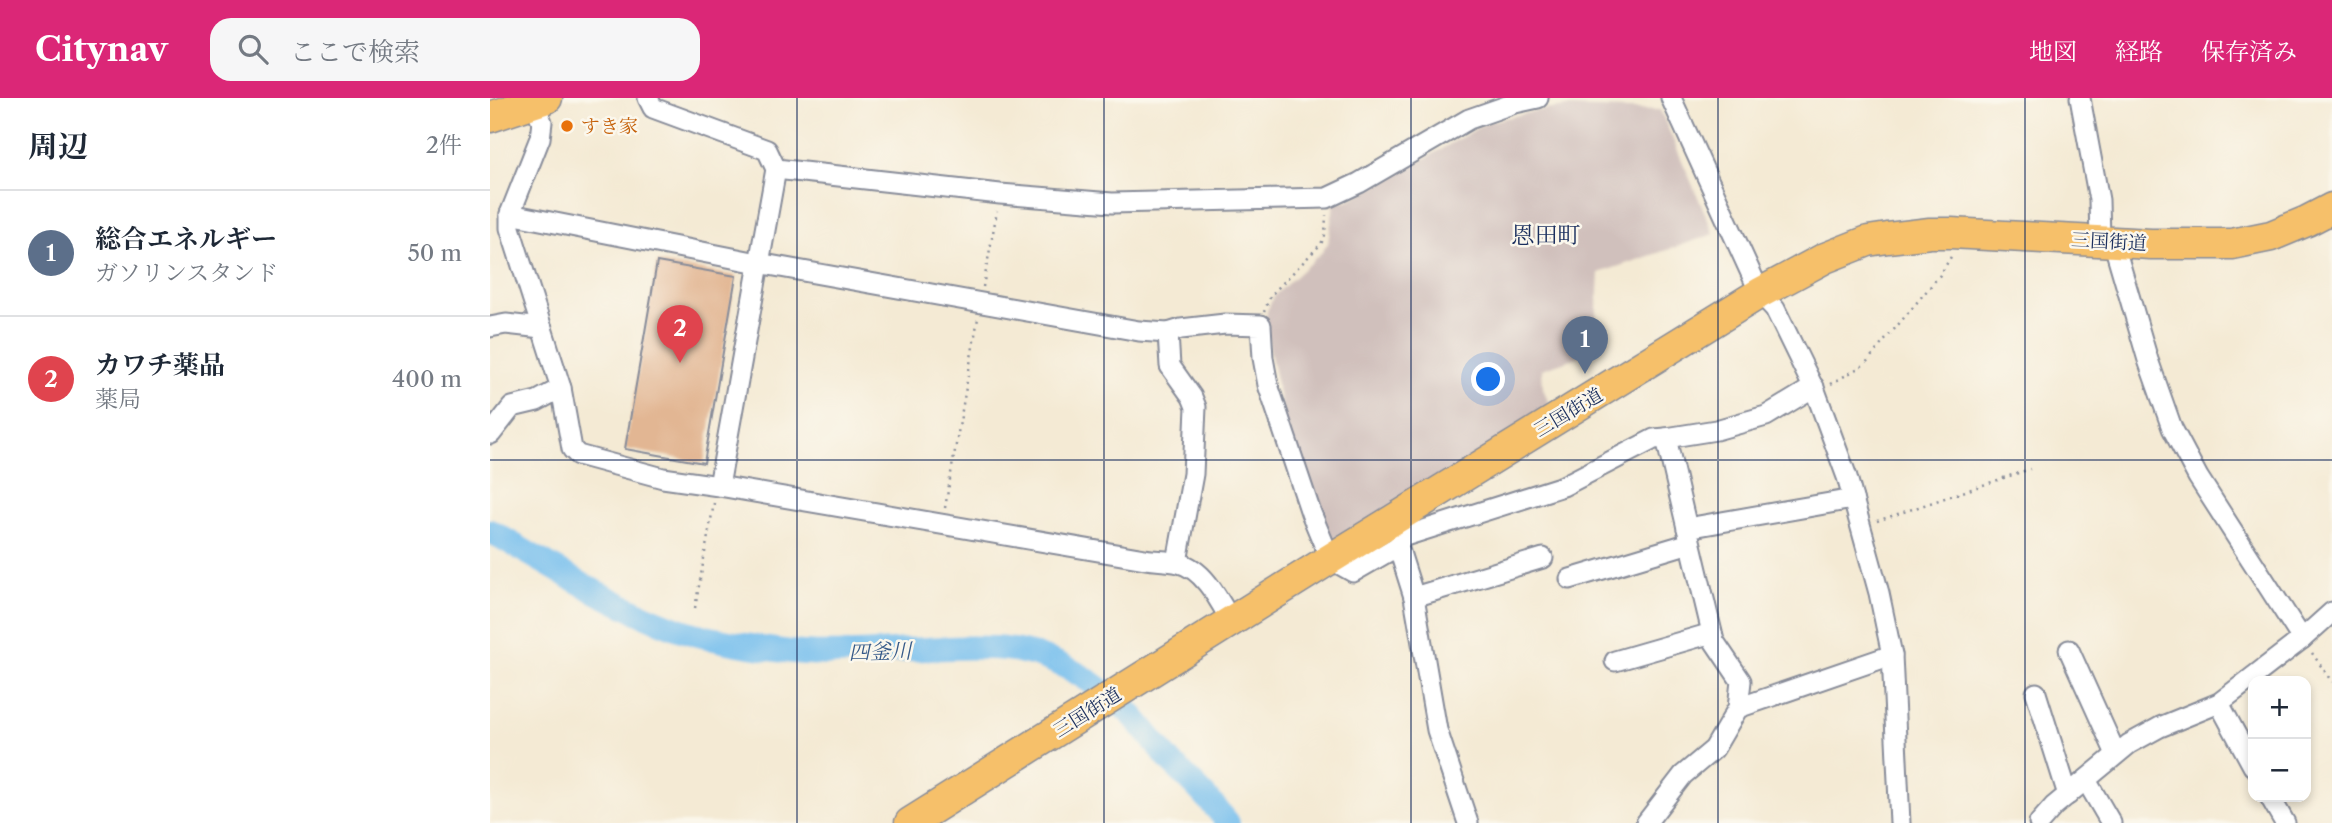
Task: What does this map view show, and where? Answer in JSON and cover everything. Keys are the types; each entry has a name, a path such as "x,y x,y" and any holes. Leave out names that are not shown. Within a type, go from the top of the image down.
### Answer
{"highway":[{"path":"490,117 541,100"},
{"name":"三国街道","path":"910,823 1760,293 1825,258 1868,241 1930,233 2192,245 2232,244 2271,236 2332,208"}],"street":[{"path":"648,98 653,108 766,150 776,169 719,486"},
{"path":"776,169 1000,194 1112,203 1328,198 1469,119 1538,98"},
{"path":"1671,98 1760,293 1775,309 1815,390 1847,477 1879,593 1892,655 1900,823"},
{"path":"2080,98 2106,241 2172,428 2199,477 2302,639"},
{"path":"541,100 540,138 510,214 510,228 561,388 572,449 578,455 663,478 1145,559 1177,562 1190,566 1206,582 1231,621"},
{"path":"510,214 758,263 1139,331 1168,333 1225,324 1261,325 1268,385 1311,513 1330,559 1353,572 1398,546 1402,537 1563,486 1654,439 1716,430 1766,416 1815,390"},
{"path":"490,327 506,324 542,328"},
{"path":"1168,333 1170,366 1196,407 1194,474 1177,562"},
{"path":"491,434 512,407 537,401 561,388"},
{"path":"1646,823 1683,775 1714,749 1738,708 1741,681 1714,641 1666,438"},
{"path":"1570,579 1689,536 1853,499"},
{"path":"1398,546 1414,597 1437,730 1468,823"},
{"path":"1414,597 1543,558"},
{"path":"2039,823 2054,806 2129,744 2160,727 2219,704 2332,612"},
{"path":"1615,661 1712,633"},
{"path":"2069,650 2116,754"},
{"path":"1738,708 1892,655"},
{"path":"2035,693 2068,795"},
{"path":"2219,704 2248,757"},
{"path":"2086,780 2110,823"},
{"path":"2273,802 2285,823"}],"path":[{"path":"943,523 1000,194"},
{"path":"1261,325 1265,306 1271,295 1321,244 1325,235 1328,198"},
{"path":"1815,390 1865,363 1940,275 1952,254"},
{"path":"1860,527 2030,469"},
{"path":"695,608 719,486"},
{"path":"2302,639 2332,682"}],"shaded area":[{"path":"1566,107 1660,110 1714,234 1599,273 1596,324 1601,330 1589,337 1592,352 1542,369 1543,388 1549,404 1556,410 1327,547 1289,441 1265,327 1267,311 1274,296 1322,252 1328,243 1334,204 1351,199 1388,180 1488,122"}],"building":[{"path":"657,262 736,276 704,463 625,449"}],"waterway":[{"name":"四釜川","path":"490,531 625,607 673,627 711,638 803,653 966,647 1013,650 1049,660 1083,677 1129,712 1228,823"}],"place":[{"name":"すき家","path":"567,126"},
{"name":"カワチ薬品","path":"680,363"},
{"name":"総合エネルギー","path":"1585,374"}],"district":[{"name":"恩田町","path":"1546,235"}]}
